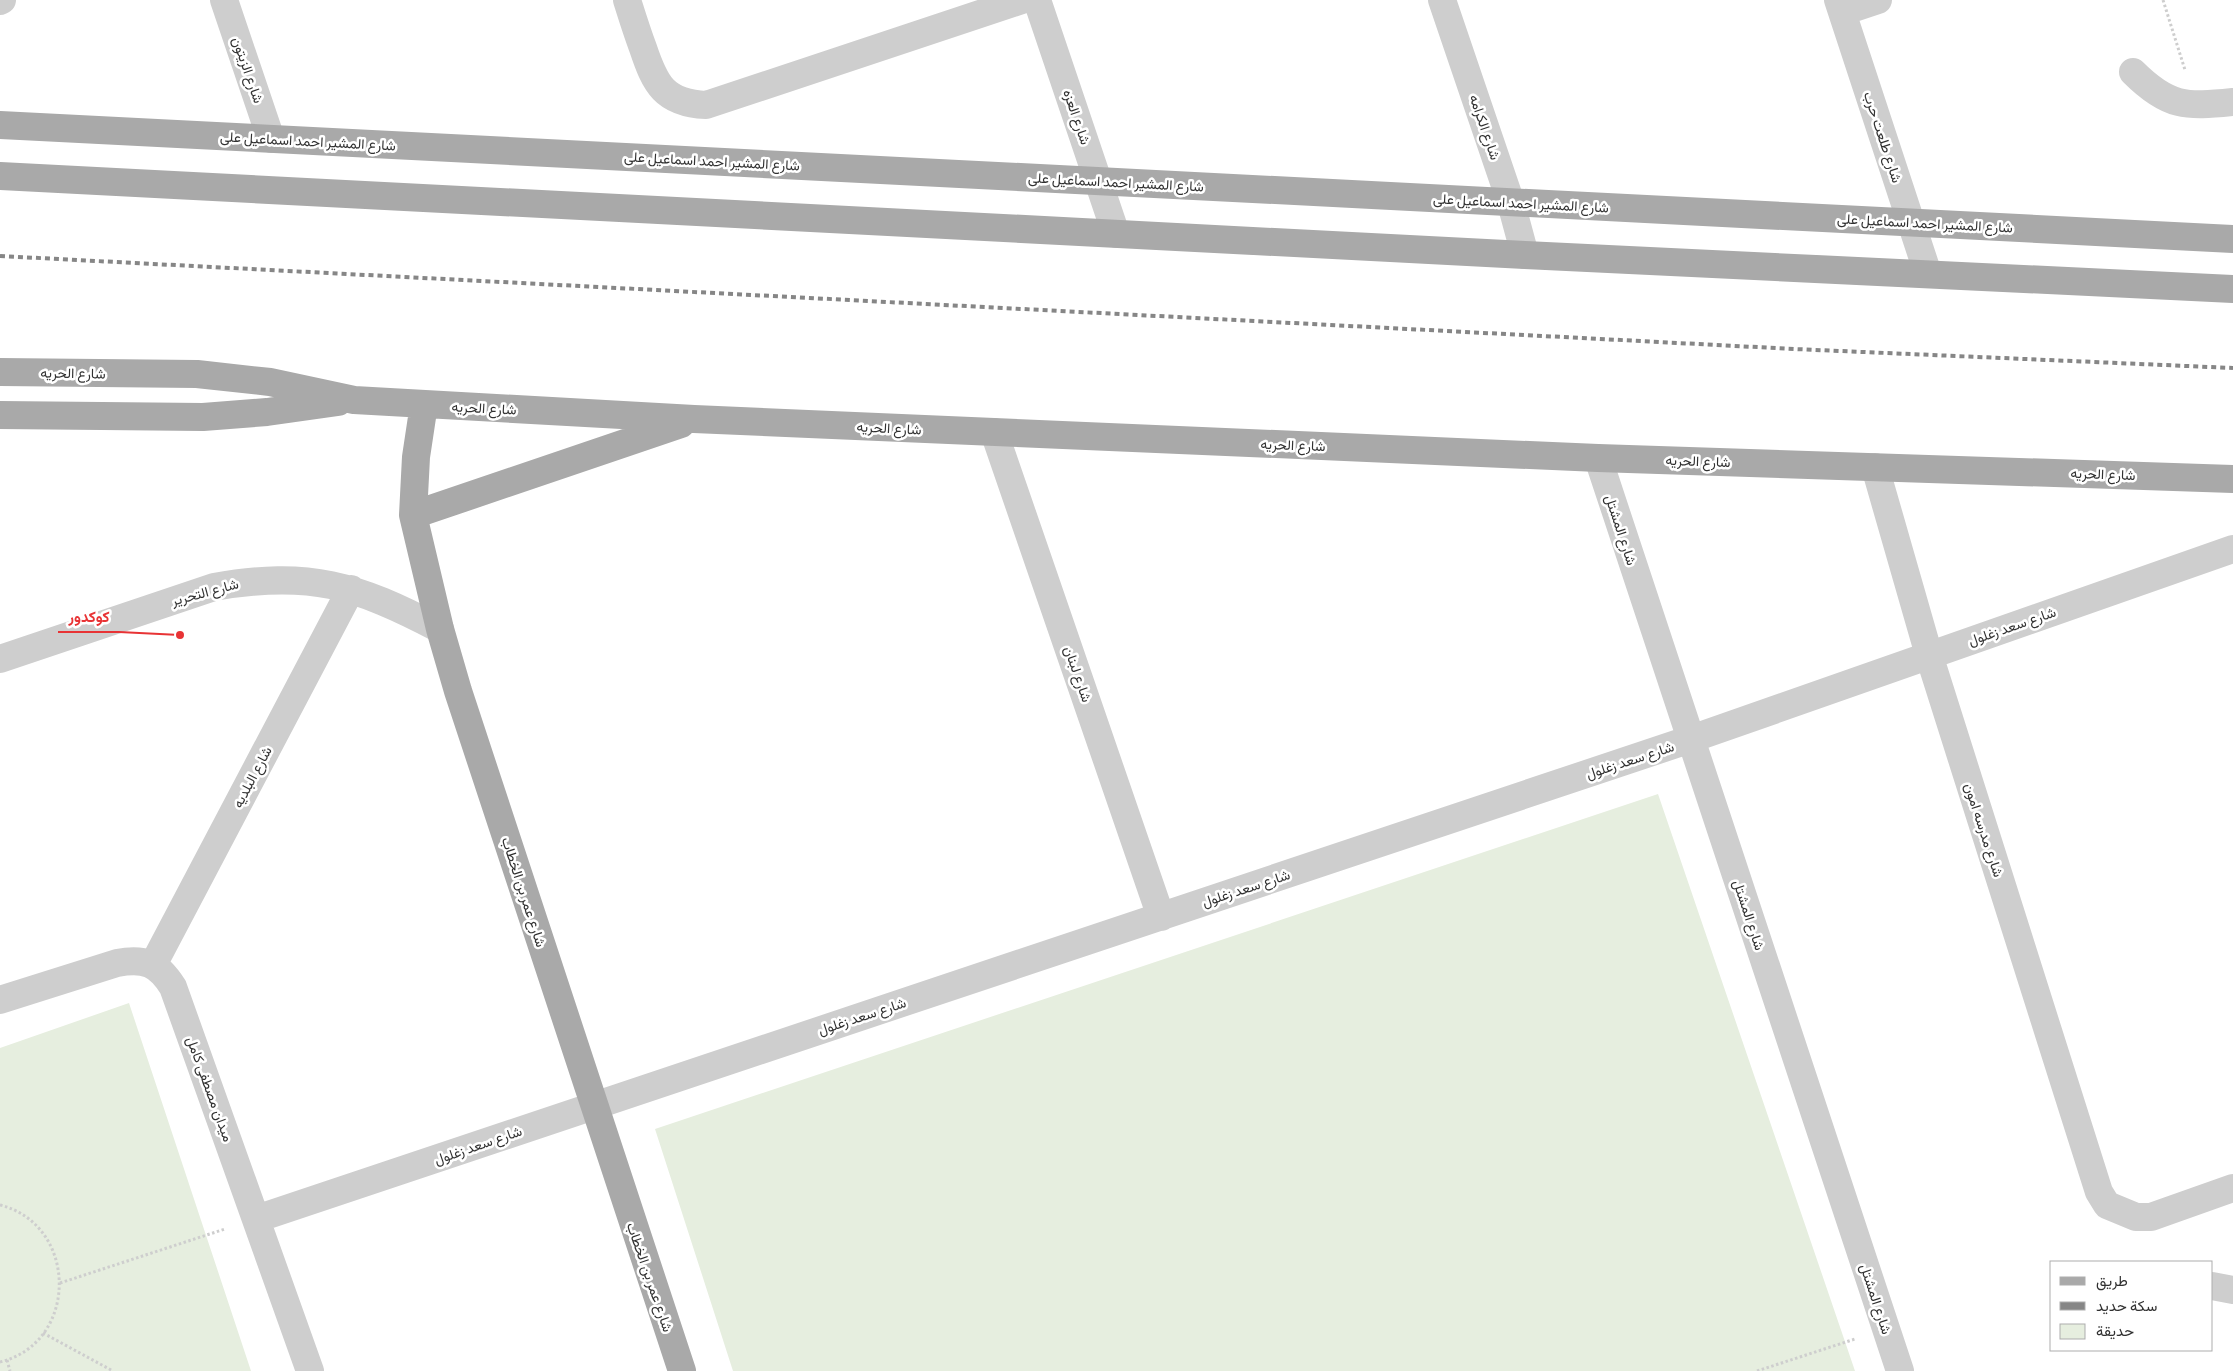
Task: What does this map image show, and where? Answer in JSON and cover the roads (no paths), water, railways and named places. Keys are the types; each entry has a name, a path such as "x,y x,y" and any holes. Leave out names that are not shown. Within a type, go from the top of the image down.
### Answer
{"main road":[{"name":"شارع المشير احمد اسماعيل على","path":"0,125 2233,239"},
{"path":"0,176 1525,255 2233,289"},
{"name":"شارع الحريه","path":"0,372 197,374 270,382 354,400 694,419 1598,458 2233,479"},
{"name":"شارع الحريه","path":"0,415 203,416 267,412 354,400"},
{"name":"شارع عمر بن الخطاب","path":"424,404 416,457 413,515 440,629 458,691 593,1106 682,1371"},
{"path":"413,515 694,419"}],"street":[{"name":"شارع الزيتون","path":"224,0 271,139"},
{"path":"627,0 655,81 665,92 677,100 691,104 706,105 1022,0"},
{"name":"شارع العزه","path":"1037,0 1116,234"},
{"name":"شارع الكرامه","path":"1442,0 1511,203 1525,255"},
{"path":"1840,6 1878,0"},
{"name":"شارع طلعت حرب","path":"1840,6 1928,274"},
{"path":"2133,72 2161,96 2179,102 2197,106 2233,102"},
{"name":"شارع لبنان","path":"994,432 1161,917"},
{"name":"شارع المشتل","path":"1598,458 1900,1371"},
{"name":"شارع مدرسه امون","path":"1875,467 1929,655 2099,1192 2107,1205 2136,1217 2151,1217 2233,1188"},
{"name":"شارع سعد زغلول","path":"256,1219 1691,739 2233,550"},
{"name":"شارع التحرير","path":"0,659 214,587 248,581 282,579 317,582 351,589 396,606 440,629"},
{"name":"شارع البلديه","path":"153,965 351,589"},
{"path":"0,1000 118,963 136,960 153,965"},
{"name":"ميدان مصطفى كامل","path":"153,965 165,974 173,987 310,1371"},
{"path":"2213,1286 2233,1290"}],"railway":[{"path":"0,256 1794,349 2233,368"}],"place":[{"name":"كوكدور","path":"180,635"}]}
